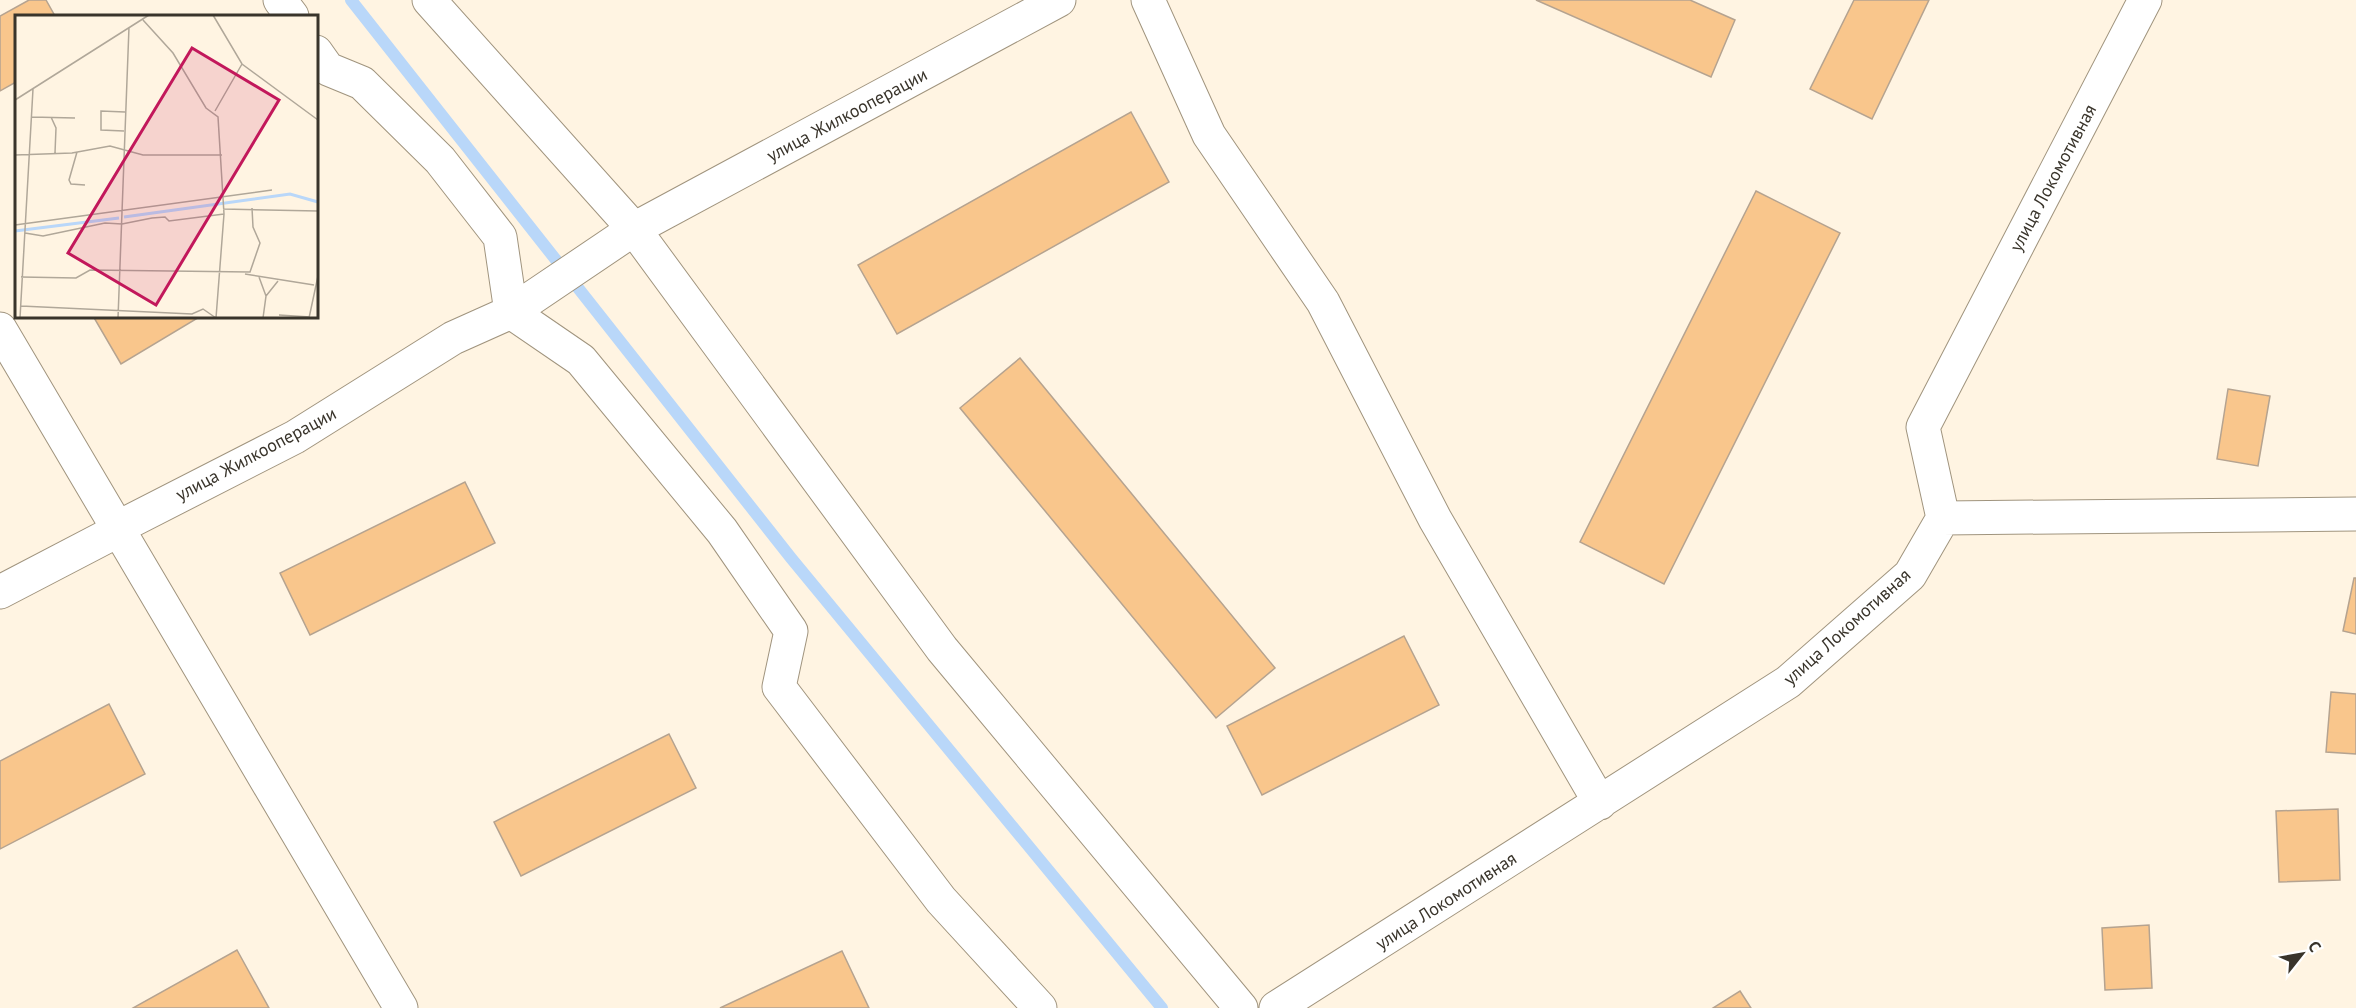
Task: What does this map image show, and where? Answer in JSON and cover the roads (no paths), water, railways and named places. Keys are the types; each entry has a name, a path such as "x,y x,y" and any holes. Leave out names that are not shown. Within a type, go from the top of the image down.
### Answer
{"street":[{"path":"280,0 291,15"},
{"path":"429,0 634,229 942,649 1241,1008"},
{"name":"улица Жилкооперации","path":"0,592 119,530 119,527 295,437 453,338 511,312 634,229 1059,0"},
{"path":"1148,0 1209,135 1323,302 1435,519 1600,803"},
{"name":"улица Локомотивная","path":"1276,1008 1788,682 1910,575 1943,518 1923,427 2145,0"},
{"path":"318,55 328,69 362,83 440,160 500,237 511,312 581,360 722,531 791,631 779,687 941,900 1040,1008"},
{"path":"0,329 401,1008"},
{"path":"1943,518 2356,514"}],"waterway":[{"path":"351,0 791,558 1162,1008"}]}
